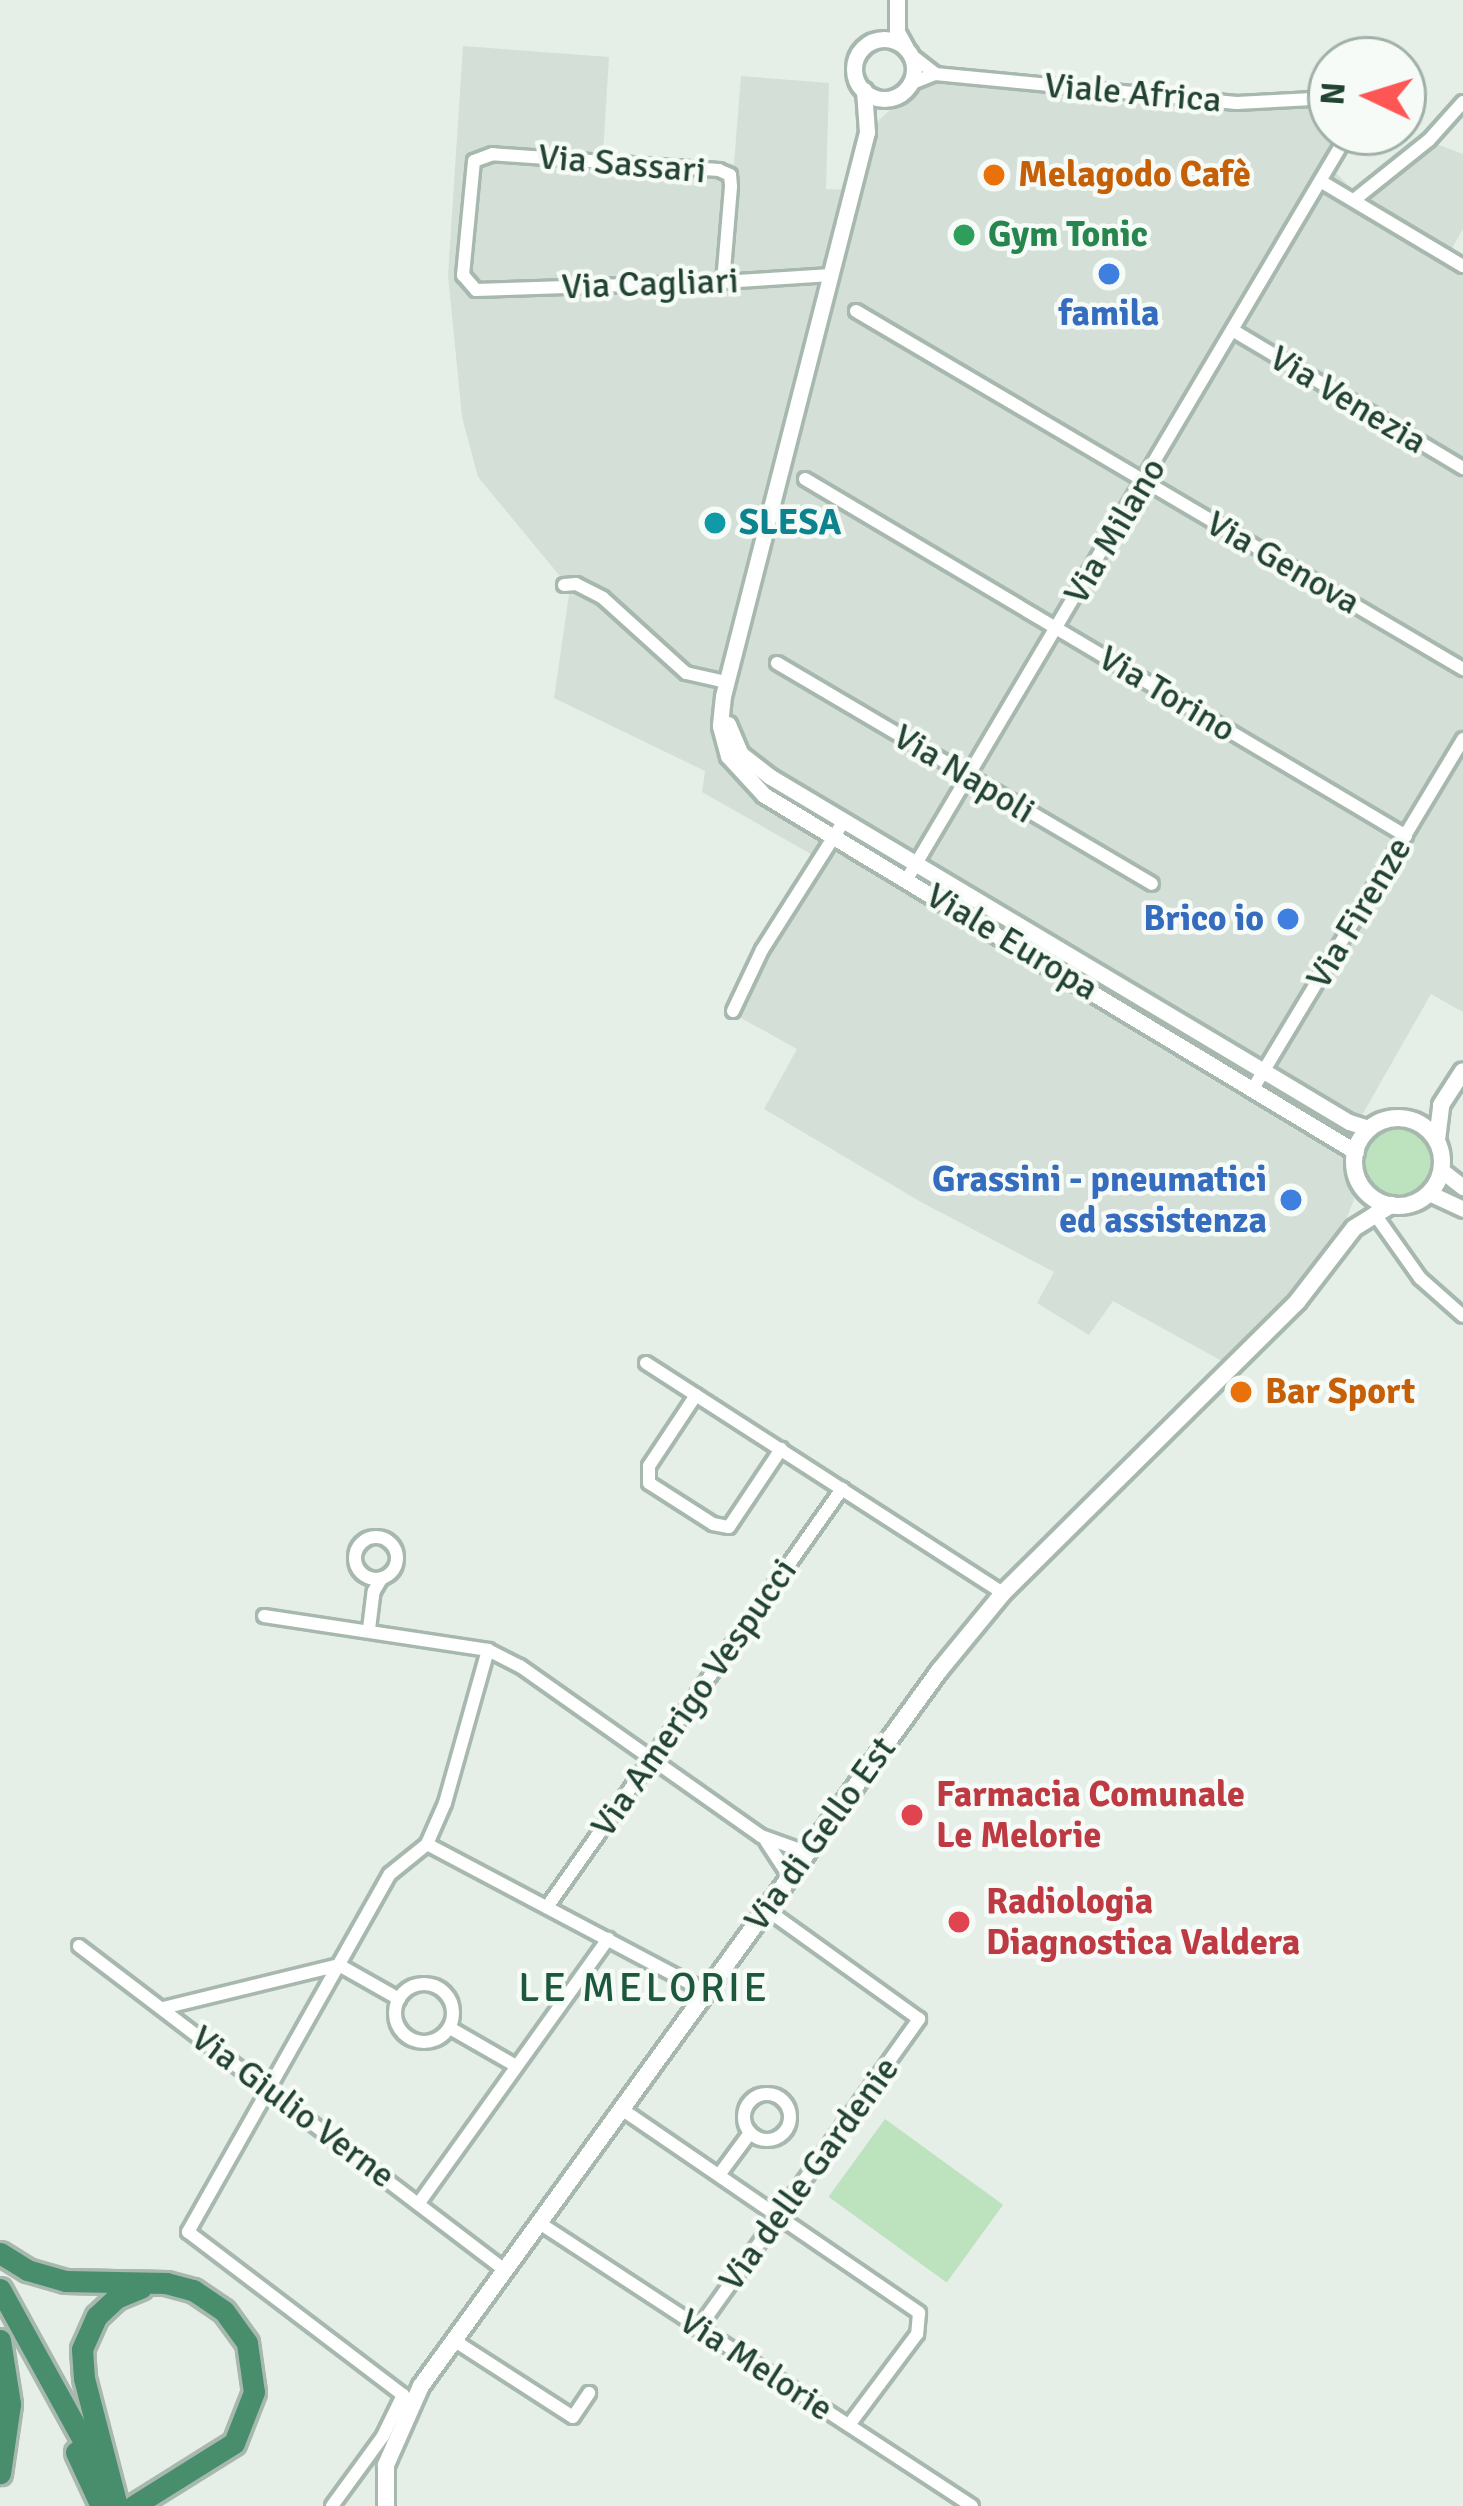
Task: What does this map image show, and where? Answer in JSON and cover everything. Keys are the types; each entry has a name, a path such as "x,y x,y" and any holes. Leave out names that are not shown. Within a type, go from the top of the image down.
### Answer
{"highway":[{"path":"0,2253 27,2270 65,2281 193,2290 224,2311 247,2343 255,2386 248,2418 228,2449 134,2506"},
{"path":"117,2506 84,2378 82,2349 90,2325 116,2298 152,2284"},
{"path":"0,2289 117,2506"},
{"path":"0,2314 55,2397 101,2506"},
{"path":"0,2340 10,2404 0,2473"}],"main road":[{"path":"1443,1100 1437,1141 1442,1170 1429,1193 1415,1202 1371,1201 1356,1152 1369,1129 1421,1115 1443,1100 1463,1071"},
{"path":"1404,1118 1426,1127 1437,1141"},
{"name":"Via di Gello Est","path":"386,2506 386,2465 398,2427 806,1852 1003,1593 1269,1332 1371,1201"}],"street":[{"name":"Viale Europa","path":"896,3 877,40 857,57 855,75 864,90 867,133 724,689 721,736 734,766 764,795 1356,1152"},
{"name":"Viale Europa","path":"867,133 892,98 910,84 908,51 897,32 896,3"},
{"path":"877,40 894,40 935,74"},
{"name":"Viale Africa","path":"910,84 935,74 1237,104 1307,100"},
{"path":"864,90 892,98"},
{"path":"1354,200 1429,140 1463,102"},
{"name":"Via Sassari","path":"470,286 463,275 470,169 480,156 719,170 730,175 723,282"},
{"path":"1336,156 1322,182 1463,266"},
{"name":"Via Milano","path":"907,879 1322,182"},
{"name":"Via Cagliari","path":"470,286 484,291 831,275"},
{"name":"Via Genova","path":"856,311 1463,669"},
{"name":"Via Venezia","path":"1234,332 1463,468"},
{"name":"Via Torino","path":"805,479 1406,836"},
{"path":"564,585 576,584 603,598 686,673 724,689"},
{"name":"Via Napoli","path":"776,663 1152,884"},
{"name":"Viale Europa","path":"724,689 733,740 746,759 1369,1129"},
{"name":"Via Firenze","path":"1254,1087 1463,739"},
{"path":"733,1011 762,950 844,821"},
{"path":"1442,1170 1463,1187"},
{"path":"1429,1193 1463,1208"},
{"path":"1371,1201 1420,1278 1463,1316"},
{"path":"646,1363 1003,1593"},
{"path":"696,1395 649,1466 649,1483 717,1526 729,1527 781,1449"},
{"name":"Via Amerigo Vespucci","path":"547,1907 842,1489"},
{"path":"369,1629 374,1583"},
{"path":"264,1616 488,1650 520,1666 761,1836 806,1852"},
{"path":"332,2506 383,2436 404,2395 188,2232 390,1874 428,1844 445,1803 488,1650"},
{"path":"761,1836 789,1876"},
{"path":"428,1844 707,1992"},
{"name":"Via delle Gardenie","path":"698,2329 919,2019 766,1909"},
{"path":"419,2203 608,1939"},
{"name":"Via Giulio Verne","path":"79,1946 506,2271"},
{"path":"163,2008 339,1965 398,2000"},
{"path":"412,1984 425,1984 454,2003 450,2028 434,2042 422,2042 395,2024 398,2000 412,1984"},
{"path":"450,2028 516,2066"},
{"path":"622,2110 910,2305 920,2323 849,2425"},
{"path":"719,2175 750,2133"},
{"name":"Via Melorie","path":"541,2224 972,2506"},
{"path":"455,2341 573,2417 589,2393"}],"shaded area":[{"path":"463,46 609,57 603,153 734,164 741,76 829,83 826,189 859,190 879,120 936,68 1208,96 1307,93 1307,156 1343,156 1335,172 1354,191 1400,156 1427,156 1427,140 1463,154 1463,229 1451,250 1463,258 1463,1012 1431,994 1341,1152 1354,1200 1342,1229 1294,1292 1222,1361 1113,1301 1089,1335 1037,1303 1054,1272 921,1202 764,1109 797,1049 732,1013 816,857 702,792 705,771 554,698 571,581 559,575 478,477 462,417 448,275"}],"green space":[{"path":"1397,1128 1421,1138 1431,1162 1421,1186 1397,1196 1373,1186 1363,1162 1373,1138"},
{"path":"885,2119 1003,2205 947,2282 829,2197"}],"place":[{"name":"Melagodo Cafè","path":"994,175"},
{"name":"Gym Tonic","path":"964,235"},
{"name":"famila","path":"1109,274"},
{"name":"SLESA","path":"715,523"},
{"name":"Brico io","path":"1288,919"},
{"name":"Grassini - pneumatici ed assistenza","path":"1291,1200"},
{"name":"Bar Sport","path":"1241,1392"},
{"name":"Farmacia Comunale Le Melorie","path":"912,1815"},
{"name":"Radiologia Diagnostica Valdera","path":"959,1922"}],"district":[{"name":"LE MELORIE","path":"644,1988"}]}
